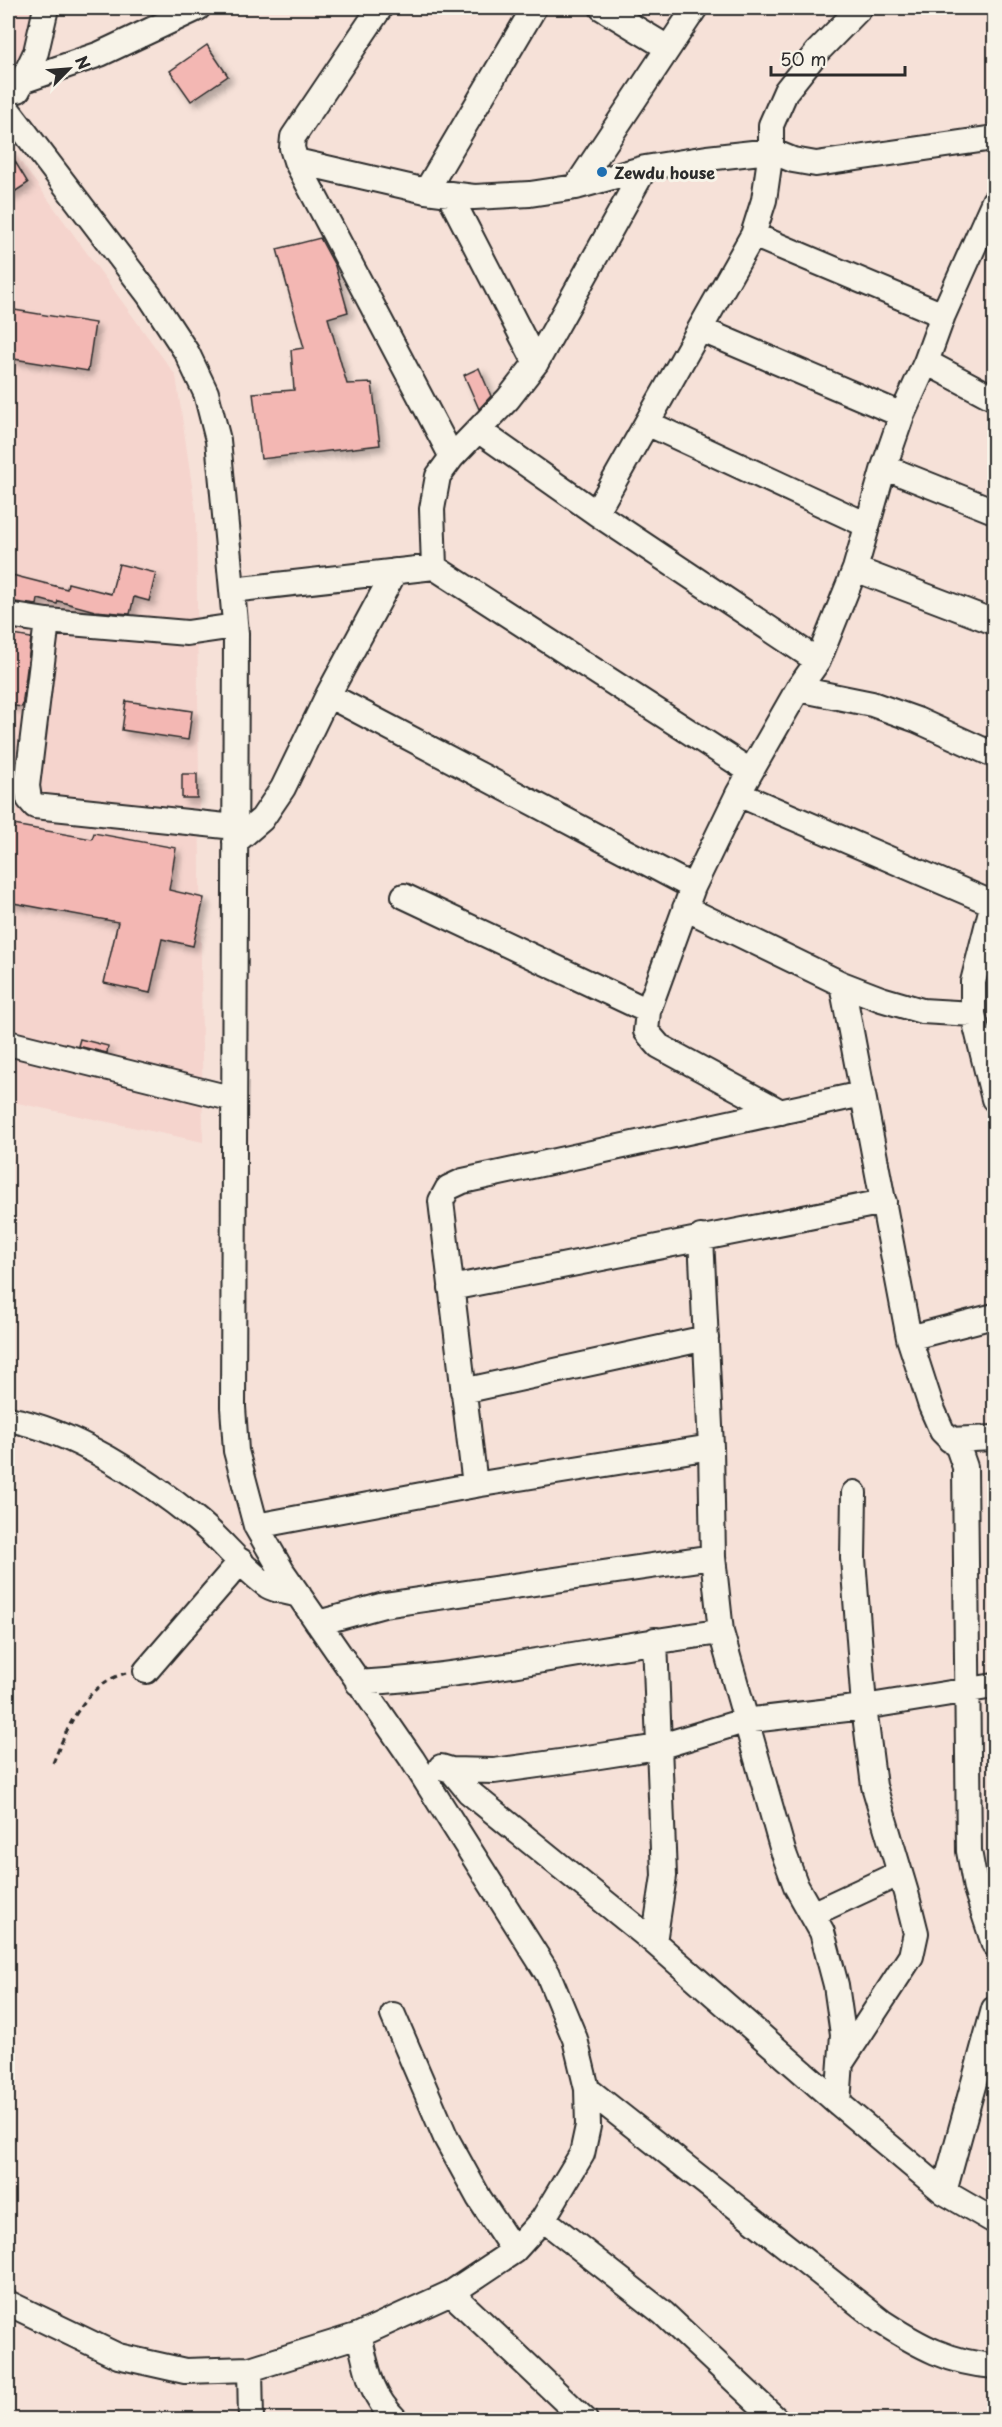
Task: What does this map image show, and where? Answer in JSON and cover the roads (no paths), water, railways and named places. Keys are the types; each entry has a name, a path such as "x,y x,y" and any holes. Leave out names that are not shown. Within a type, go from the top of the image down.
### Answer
{"street":[{"path":"8,2303 118,2356 185,2371 250,2369 359,2335 452,2293 514,2251 543,2219 582,2154 588,2126 587,2089 575,2039 548,1974 412,1759 299,1595 256,1526 236,1451 232,1407 235,626 218,440 206,393 187,353 149,295 8,111 36,52 46,8"},
{"path":"22,81 99,54 198,8"},
{"path":"380,8 293,137 292,148 296,162 452,457"},
{"path":"438,193 534,8"},
{"path":"602,8 668,48"},
{"path":"576,187 695,8"},
{"path":"596,513 753,235 764,200 771,151 771,125 786,91 817,52 860,8"},
{"path":"296,162 438,193 474,197 530,194 576,187 645,168 707,158 771,151 793,160 816,164 994,138"},
{"path":"434,567 432,509 438,476 452,457 508,399 536,363 645,168"},
{"path":"438,193 536,363"},
{"path":"781,1112 659,1046 646,1031 648,1011 689,897 738,794 798,689 818,661 855,569 884,467 902,415 926,362 943,315 994,201"},
{"path":"753,235 943,315"},
{"path":"700,329 902,415"},
{"path":"926,362 994,398"},
{"path":"647,423 867,525"},
{"path":"478,430 596,513 818,661"},
{"path":"884,467 994,511"},
{"path":"231,590 434,567 750,771"},
{"path":"855,569 994,622"},
{"path":"47,621 27,786 29,798 35,806 235,834 262,819 283,788 328,694 395,571"},
{"path":"8,615 47,621 187,633 235,626"},
{"path":"798,689 872,704 917,720 994,755"},
{"path":"328,694 842,984 922,1011 974,1014"},
{"path":"738,794 994,903 973,982 974,1014 994,1099"},
{"path":"404,896 648,1011"},
{"path":"842,984 909,1338 931,1406 942,1431 958,1447 965,1467 969,1851 976,1889 994,1944"},
{"path":"8,1043 234,1099"},
{"path":"474,1485 441,1200 448,1188 463,1181 862,1094"},
{"path":"451,1288 884,1202"},
{"path":"700,1237 711,1447 713,1557 721,1632 744,1721 783,1851 796,1886 822,1932 836,1985 843,2034 838,2103"},
{"path":"909,1338 994,1316"},
{"path":"463,1391 706,1338"},
{"path":"8,1419 34,1424 61,1436 140,1479 198,1521 270,1587 299,1595"},
{"path":"950,1440 994,1438"},
{"path":"256,1526 474,1485 711,1447"},
{"path":"840,2065 910,1956 916,1933 874,1786 864,1707 853,1558 854,1493"},
{"path":"318,1623 384,1605 713,1557"},
{"path":"146,1671 241,1561"},
{"path":"358,1683 418,1680 656,1640 721,1632"},
{"path":"654,1942 664,1876 656,1640"},
{"path":"412,1759 451,1770 494,1771 658,1747 744,1721 864,1707 994,1686"},
{"path":"451,1770 469,1792 654,1942 838,2103 944,2192 994,2221"},
{"path":"812,1914 900,1873"},
{"path":"944,2192 994,2009"},
{"path":"393,2015 446,2138 478,2198 514,2251"},
{"path":"587,2089 882,2322 917,2345 953,2359 994,2366"},
{"path":"543,2219 663,2313 777,2420"},
{"path":"452,2293 585,2420"},
{"path":"359,2335 370,2384 385,2409 396,2420"},
{"path":"250,2369 251,2420"}],"place":[{"name":"Zewdu house","path":"602,172"}]}
